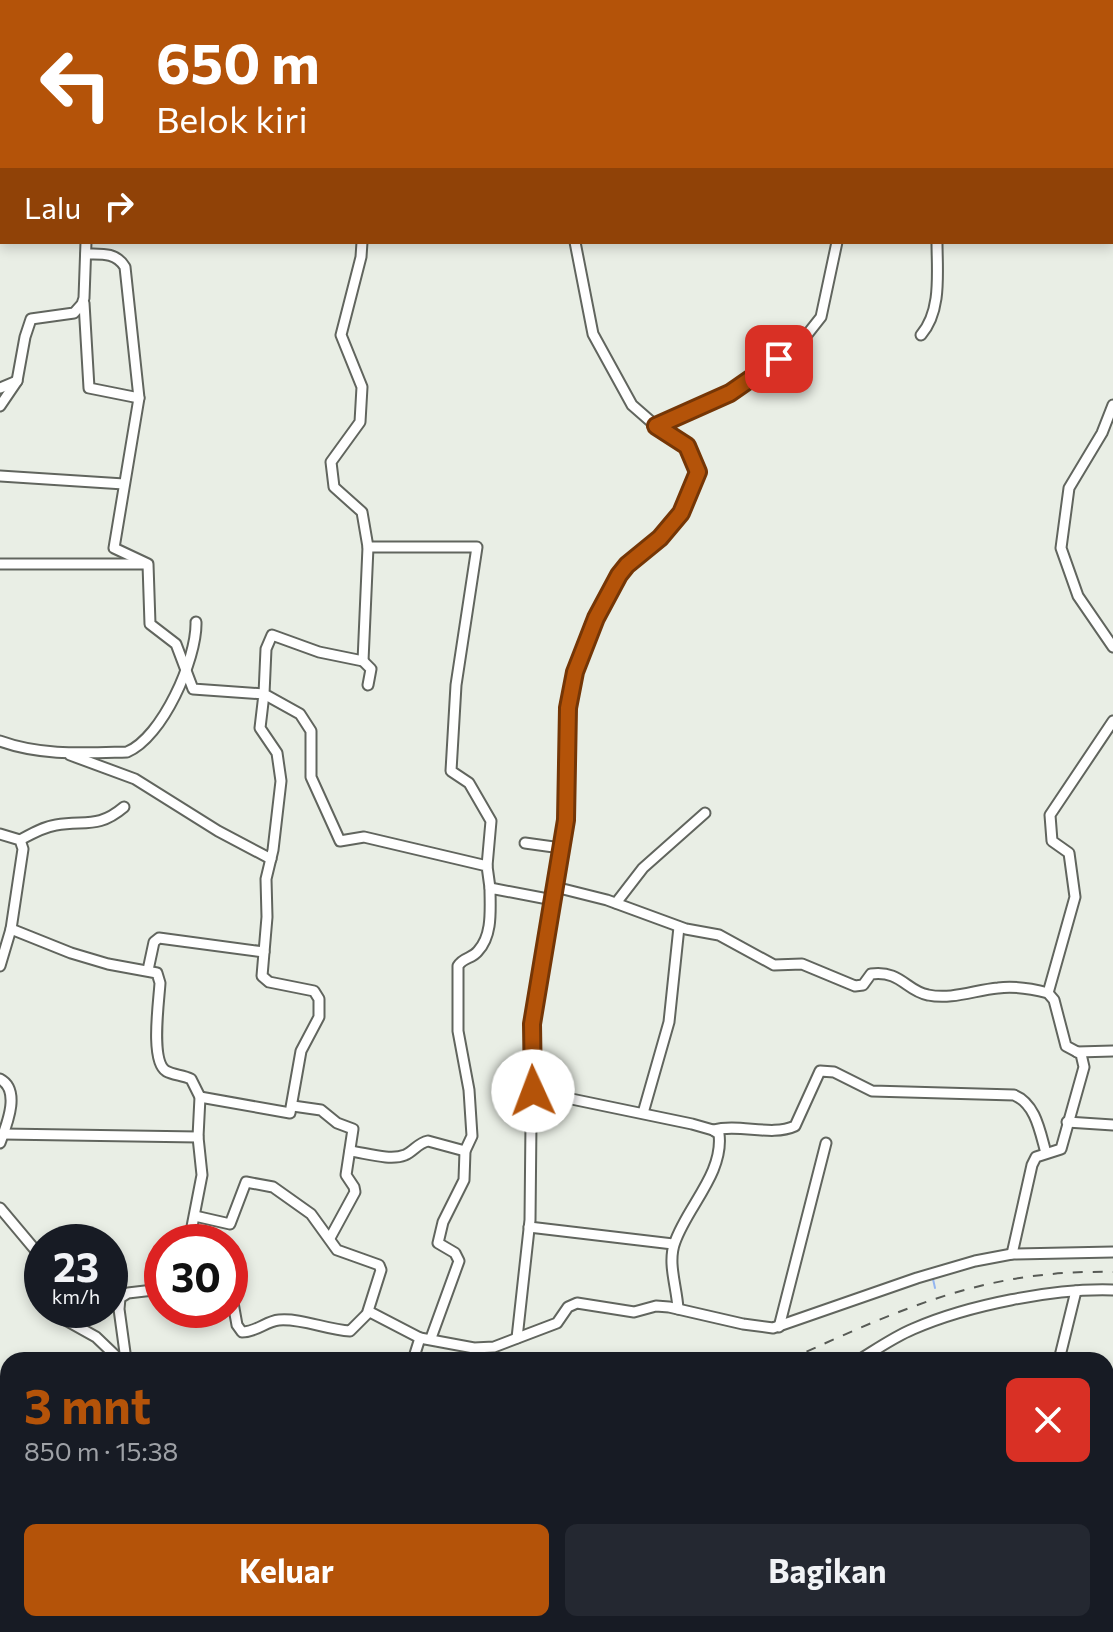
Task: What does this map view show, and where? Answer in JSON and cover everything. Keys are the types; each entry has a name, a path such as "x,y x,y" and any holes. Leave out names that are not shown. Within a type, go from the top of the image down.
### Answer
{"street":[{"path":"86,244 84,298 89,388 139,398"},
{"path":"362,244 341,335 362,387 360,422 331,462 334,487 362,512 368,547 363,661"},
{"path":"517,1338 529,1227 532,1024 566,820 568,708 575,672 596,618 619,575 660,538 681,513 698,472 687,446 656,426 632,405 593,334 575,244"},
{"path":"656,426 742,386 806,336 821,317 837,244"},
{"path":"921,335 933,318 937,244"},
{"path":"86,254 109,254 120,259 125,267 139,398 114,548 148,564"},
{"path":"0,406 17,381 31,319 74,313 84,298"},
{"path":"0,388 17,381"},
{"path":"1113,405 1102,433 1069,488 1061,548 1078,596 1113,647"},
{"path":"0,476 124,484"},
{"path":"368,547 477,547 456,685 451,771 469,783 491,821 487,866 489,924 484,943 477,953 462,960 458,966 458,1031 469,1090 472,1136 465,1151 462,1186 446,1215 438,1240 439,1244 455,1253 459,1264 431,1338"},
{"path":"0,564 148,564"},
{"path":"148,564 150,624 176,644 193,689 264,694 300,714 311,731 311,777 340,841 364,837 487,866"},
{"path":"0,741 20,748 63,753 127,752 140,746 168,706 186,670 194,649 196,622"},
{"path":"200,1097 288,1114 293,1106 301,1051 316,1026 319,999 314,991 265,980 262,976 266,886 281,781 277,753 260,728 266,649 272,635 319,652 363,661 371,669 368,685"},
{"path":"1048,993 1075,897 1069,853 1052,841 1050,815 1113,721"},
{"path":"63,753 135,779 218,831 271,859"},
{"path":"0,834 20,840 57,825 98,822 114,816 124,807"},
{"path":"616,903 643,868 705,813"},
{"path":"0,966 11,929 23,849 20,840"},
{"path":"525,843 561,848"},
{"path":"555,887 616,903 679,927 719,935 774,965 802,964 855,986 863,985 871,974 880,973 901,978 931,996 1002,987 1048,993 1054,1000 1066,1046 1081,1054 1084,1067 1061,1149 1036,1157 1032,1165 1012,1254"},
{"path":"490,888 553,900"},
{"path":"643,1113 669,1022 679,927"},
{"path":"11,929 96,961 157,973 160,983 158,1062 164,1070 191,1079 200,1097 198,1137 202,1175 193,1224"},
{"path":"148,970 154,942 159,938 264,952"},
{"path":"1077,1052 1113,1051"},
{"path":"713,1130 730,1125 786,1130 795,1126 820,1071 834,1072 872,1091 887,1093 1014,1095 1024,1099 1033,1111 1046,1153"},
{"path":"0,1079 9,1084 12,1093 2,1139 198,1137"},
{"path":"533,1091 643,1113 719,1134 715,1163 673,1244 672,1274 678,1309"},
{"path":"293,1106 321,1110 337,1123 352,1127 346,1175 355,1192 330,1238"},
{"path":"1067,1122 1113,1125"},
{"path":"350,1151 399,1156 428,1141 465,1151"},
{"path":"779,1327 826,1143"},
{"path":"195,1216 230,1224 246,1182 273,1187 311,1214 340,1252 381,1267 369,1312"},
{"path":"0,1208 24,1237"},
{"path":"529,1227 673,1244"},
{"path":"369,1312 420,1338 474,1348 494,1347 557,1323 568,1307 577,1303 634,1312 656,1306 751,1325 779,1327 975,1261 1012,1254 1113,1252"},
{"path":"873,1352 914,1329 1005,1302 1076,1291 1113,1290"},
{"path":"123,1352 120,1298 128,1293 144,1291"},
{"path":"1061,1352 1076,1291"},
{"path":"239,1328 242,1332 257,1330 284,1320 350,1331 369,1312"},
{"path":"80,1328 114,1352"},
{"path":"416,1352 420,1338"}],"waterway":[{"path":"933,1279 935,1288"}],"railway":[{"path":"806,1352 907,1309 984,1285 1024,1277 1113,1272"}],"route":[{"path":"533,1091 532,1024 566,820 568,708 575,672 596,618 619,575 660,538 681,513 698,472 687,446 656,426 730,393 779,359"}]}
